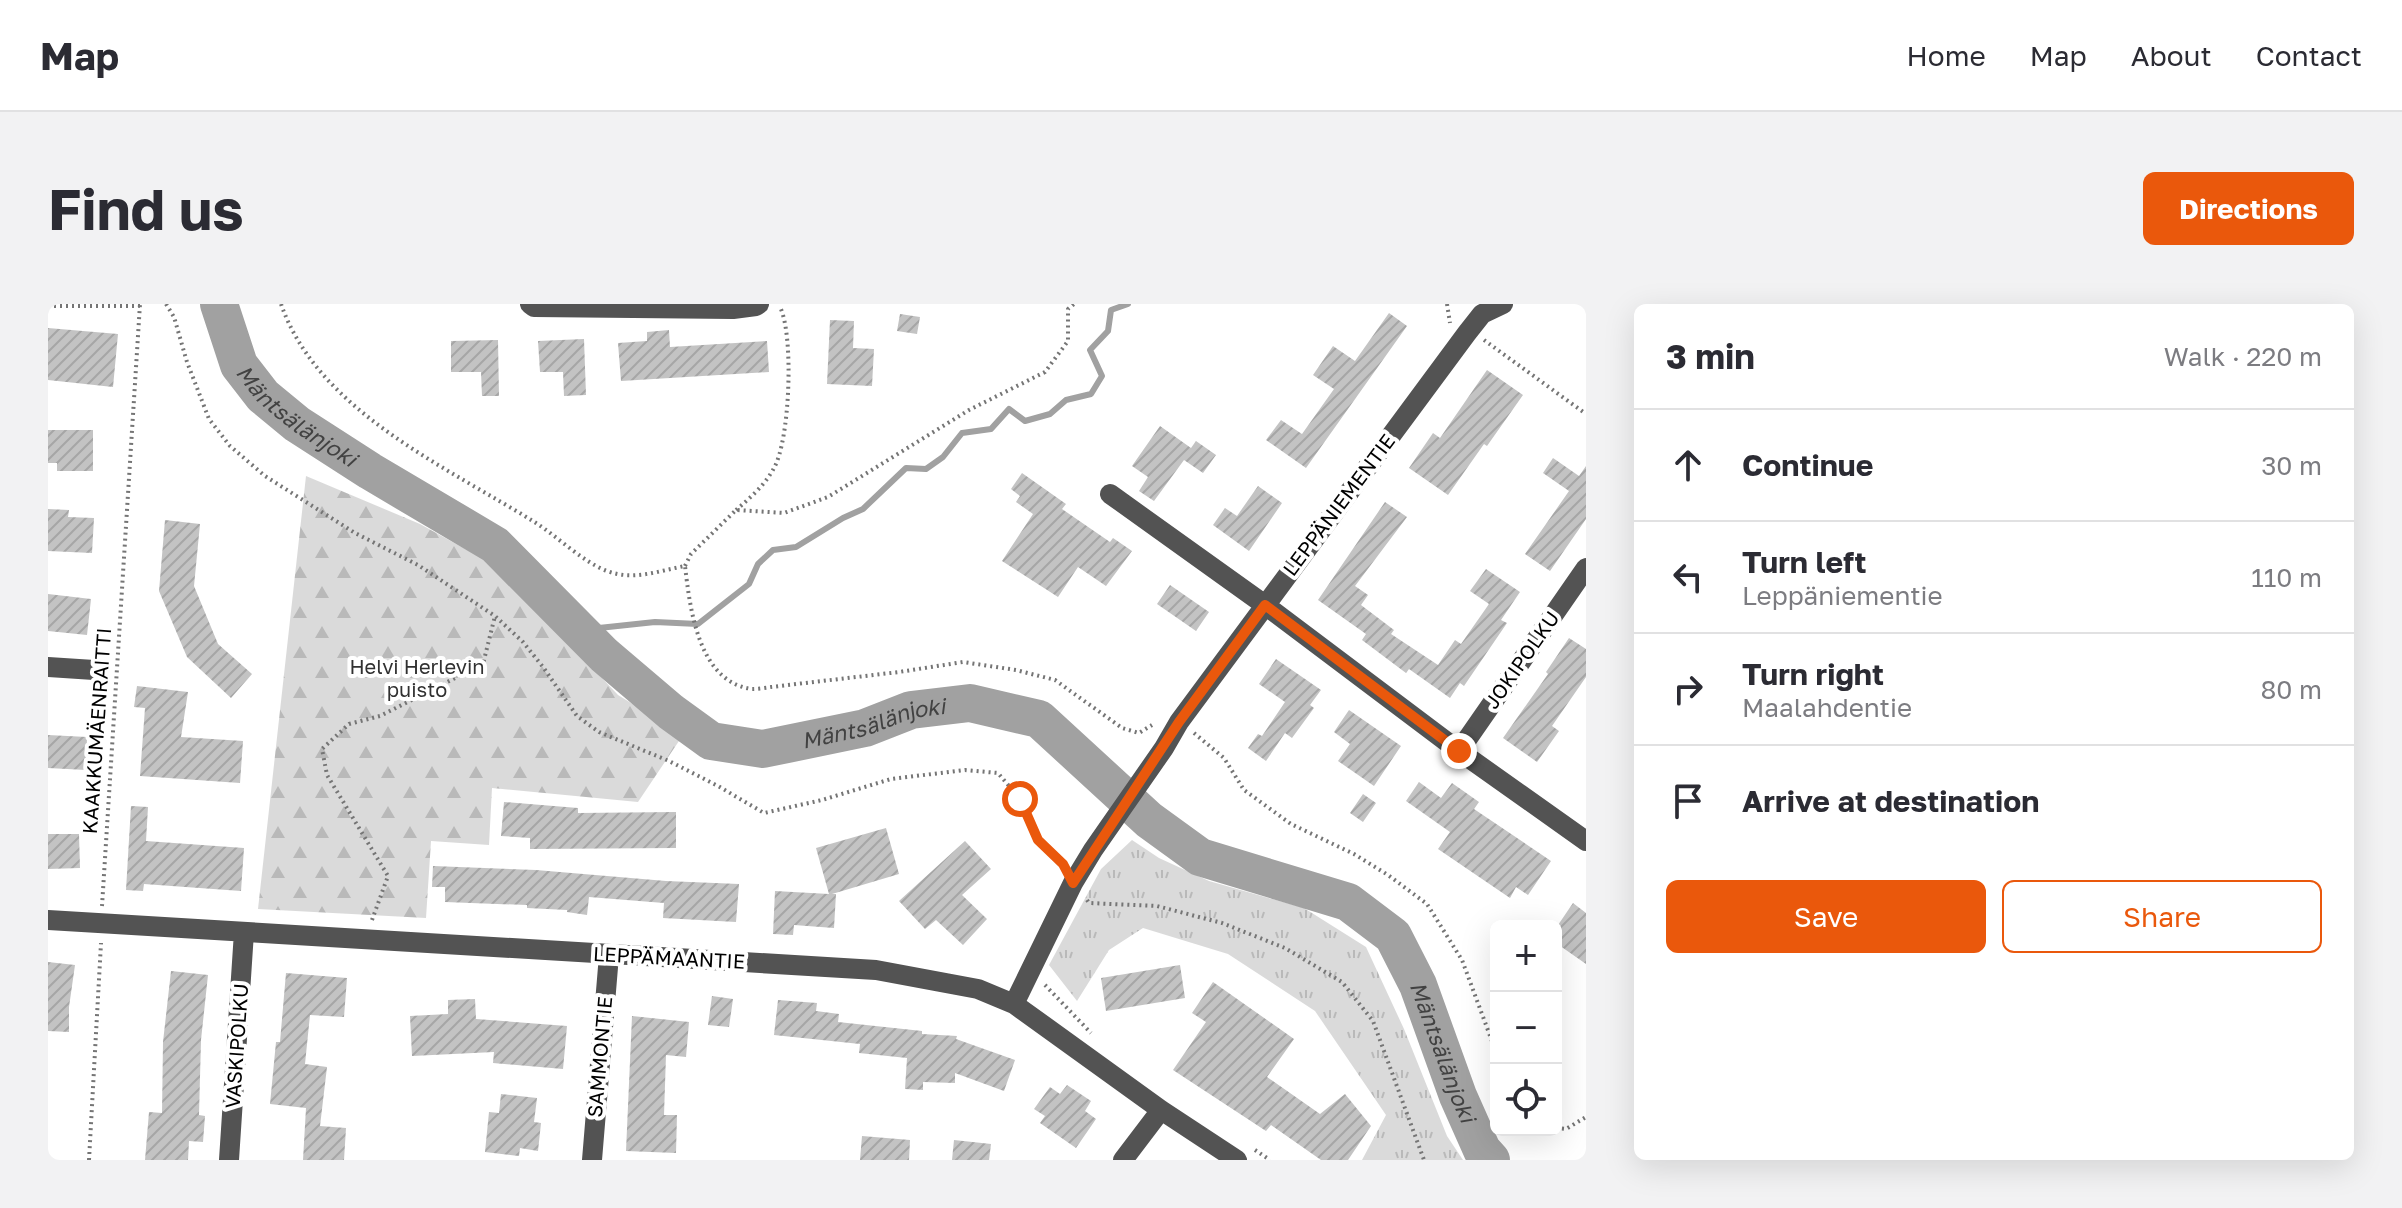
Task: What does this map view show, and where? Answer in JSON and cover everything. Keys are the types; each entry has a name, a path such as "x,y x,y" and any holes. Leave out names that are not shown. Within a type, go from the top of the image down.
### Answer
{"street":[{"path":"530,304 534,307 733,309 759,304"},
{"name":"LEPPÄNIEMENTIE","path":"1014,1004 1073,883 1179,722 1459,331 1478,309 1503,304"},
{"path":"1110,494 1586,841"},
{"name":"JOKIPOLKU","path":"1459,751 1586,568"},
{"path":"48,667 94,670"},
{"name":"LEPPÄMAANTIE","path":"48,920 876,970 978,989 1014,1004 1161,1110 1243,1153"},
{"name":"VASKIPOLKU","path":"229,1160 244,932"},
{"name":"SAMMONTIE","path":"592,1160 609,955"},
{"path":"1123,1160 1161,1110"}],"path":[{"path":"166,304 174,317 209,419 230,446 265,476 355,533 418,565 495,616 523,642 577,716 599,732 669,761 764,813 891,779 965,770 998,773 1020,799 1038,840 1063,864 1089,903 1157,906 1222,923 1285,948 1342,982 1373,1021 1424,1160"},
{"path":"281,304 289,326 322,374 343,397 411,447 539,525 606,571 637,577 685,566"},
{"path":"779,304 784,316 790,371 783,437 775,467 757,491 691,554 685,566 695,631 709,662 732,681 751,689 963,662 1055,680 1122,728 1139,733 1168,716 1224,758 1244,790 1291,824 1354,854 1427,904 1462,960 1490,1036"},
{"path":"1447,304 1459,331 1485,341 1586,414"},
{"path":"48,306 140,305"},
{"name":"KAAKKUMÄENRAITTI","path":"89,1160 140,305"},
{"path":"736,510 784,513 828,497 969,410 1045,372 1068,341 1070,306"},
{"path":"370,925 388,876 338,797 327,775 322,749 349,724 380,716 483,664 495,616"},
{"path":"1030,975 1047,986 1092,1034"},
{"path":"1562,1129 1586,1117"},
{"path":"1243,1153 1270,1160"}],"green space":[{"name":"Helvi Herlevin puisto","path":"306,476 420,524 496,566 618,695 683,735 638,802 492,788 489,845 431,841 426,918 258,909"},
{"path":"1132,840 1159,858 1209,881 1304,908 1366,947 1404,1029 1447,1136 1463,1160 1362,1160 1386,1115 1315,1011 1228,954 1143,928 1109,950 1077,1001 1049,965 1101,869"}],"building":[{"path":"1389,313 1407,326 1306,468 1266,440 1281,420 1302,434 1334,389 1313,375 1333,346 1355,361"},
{"path":"900,314 920,317 917,334 897,331"},
{"path":"830,320 854,321 853,348 874,349 872,386 827,384"},
{"path":"48,328 118,334 113,387 48,380"},
{"path":"669,330 670,347 767,341 769,372 621,381 618,343 647,341 647,332"},
{"path":"584,339 586,395 564,396 563,372 540,372 538,341"},
{"path":"498,340 499,396 482,396 481,372 451,372 451,341"},
{"path":"1487,370 1523,395 1448,495 1409,468 1433,433 1440,438"},
{"path":"1160,426 1191,448 1196,441 1216,455 1203,473 1184,460 1154,501 1139,491 1148,477 1132,466"},
{"path":"48,430 93,430 93,471 57,471 57,463 48,463"},
{"path":"1553,458 1579,476 1586,466 1586,519 1550,571 1525,554 1569,491 1543,473"},
{"path":"1022,473 1066,504 1062,509 1110,542 1113,538 1132,551 1106,586 1078,567 1058,597 1002,561 1033,514 1016,502 1020,496 1011,489"},
{"path":"1258,486 1282,503 1249,551 1213,525 1225,508 1237,516"},
{"path":"1385,502 1407,517 1355,586 1368,595 1361,605 1394,630 1391,634 1438,665 1455,640 1461,644 1489,604 1470,591 1486,569 1520,592 1501,620 1507,623 1464,686 1460,683 1450,698 1409,669 1406,673 1362,640 1366,634 1318,600"},
{"path":"48,509 69,510 68,517 94,518 92,553 48,551"},
{"path":"165,520 200,524 194,586 218,644 252,674 231,698 187,657 159,591"},
{"path":"1170,585 1209,612 1196,631 1157,604"},
{"path":"48,594 91,599 87,635 48,631"},
{"path":"1569,638 1586,649 1586,677 1552,726 1559,731 1537,762 1503,738"},
{"path":"1276,659 1321,690 1310,705 1314,708 1292,738 1285,733 1266,761 1248,748 1258,734 1262,736 1285,702 1259,684"},
{"path":"137,686 188,692 181,737 243,741 240,783 140,776 145,708 134,707"},
{"path":"1349,710 1401,746 1374,786 1338,761 1350,744 1334,732"},
{"path":"48,735 87,737 86,770 48,768"},
{"path":"1419,782 1441,798 1452,783 1479,802 1474,809 1551,861 1528,895 1516,887 1510,898 1438,849 1450,832 1406,801"},
{"path":"1363,794 1376,803 1363,822 1350,813"},
{"path":"504,802 578,808 578,813 676,812 676,848 530,849 530,838 501,836"},
{"path":"131,806 148,807 146,841 244,848 241,891 144,884 143,891 126,890"},
{"path":"886,828 899,874 832,894 836,894 834,928 794,925 793,935 773,934 775,891 829,894 816,848"},
{"path":"48,834 79,834 80,868 48,869"},
{"path":"965,841 991,869 962,895 987,919 963,945 936,920 925,929 899,901"},
{"path":"433,866 739,884 736,922 663,918 664,903 589,897 587,915 567,910 527,908 527,905 445,902 445,887 432,887"},
{"path":"1573,903 1586,913 1586,964 1562,947 1561,920"},
{"path":"48,962 75,965 69,1032 48,1031"},
{"path":"1180,965 1185,998 1106,1011 1101,978"},
{"path":"171,971 208,975 201,1040 199,1115 205,1116 203,1142 189,1141 188,1160 145,1160 149,1112 162,1113 163,1042"},
{"path":"286,973 347,978 344,1017 310,1015 305,1064 327,1067 320,1126 346,1128 344,1160 303,1160 306,1108 270,1104 276,1042 280,1042"},
{"path":"1213,982 1294,1039 1267,1077 1320,1114 1345,1094 1371,1126 1348,1160 1321,1160 1271,1125 1266,1131 1173,1070 1206,1022 1192,1013"},
{"path":"712,996 733,999 729,1027 708,1025"},
{"path":"475,999 476,1019 567,1026 563,1069 493,1063 494,1052 412,1056 410,1016 448,1014 448,1000"},
{"path":"778,1000 817,1003 816,1011 839,1014 838,1022 957,1036 956,1039 1015,1060 1004,1091 955,1073 955,1083 923,1082 923,1090 905,1089 907,1058 859,1053 860,1044 774,1035"},
{"path":"632,1016 689,1022 686,1057 666,1055 664,1115 677,1115 676,1153 626,1151"},
{"path":"1067,1085 1091,1101 1085,1111 1096,1119 1076,1148 1040,1123 1045,1116 1034,1109 1050,1087 1060,1094"},
{"path":"501,1094 537,1098 534,1122 541,1123 538,1151 520,1148 519,1156 485,1152 489,1112 499,1113"},
{"path":"862,1136 910,1140 909,1160 860,1160"},
{"path":"954,1140 991,1144 989,1160 952,1160"}],"waterway":[{"name":"Mäntsälänjoki","path":"219,304 239,365 263,396 297,424 370,471 495,545 604,655 671,712 711,741 763,749 865,728 911,710 970,703 1039,719 1149,820 1200,857 1348,902 1393,936 1418,985 1458,1096 1482,1150 1491,1160"},
{"path":"580,630 655,622 698,624 749,584 758,564 773,550 796,547 863,509 906,468 926,469 943,457 962,433 991,429 1009,409 1025,421 1050,414 1066,400 1091,394 1102,376 1090,350 1108,331 1111,310 1128,304"}],"route":[{"path":"1020,799 1038,840 1063,864 1073,883 1179,722 1265,605 1459,751"}]}
